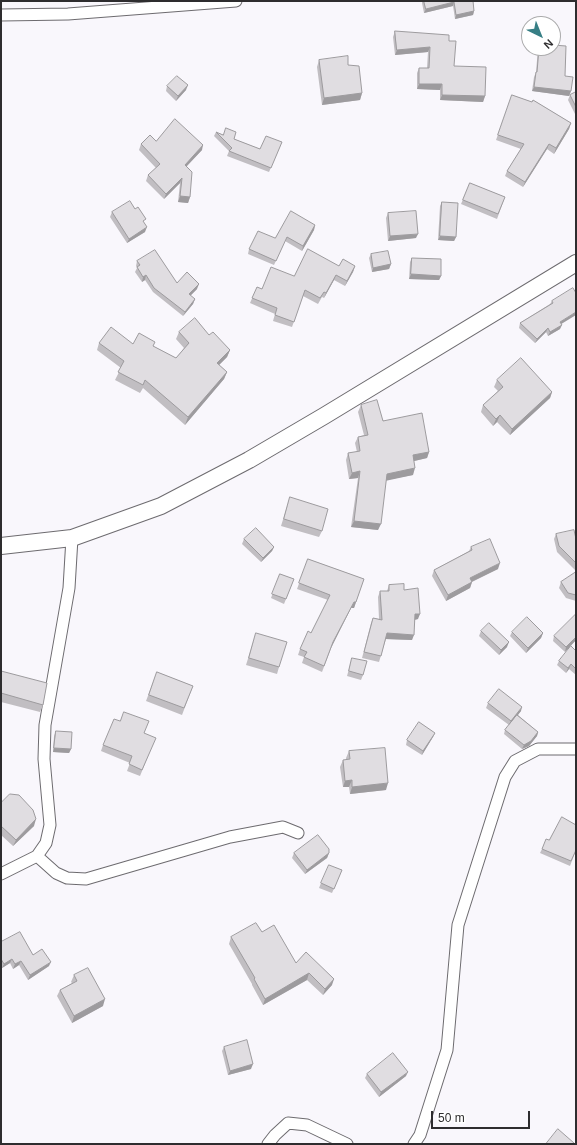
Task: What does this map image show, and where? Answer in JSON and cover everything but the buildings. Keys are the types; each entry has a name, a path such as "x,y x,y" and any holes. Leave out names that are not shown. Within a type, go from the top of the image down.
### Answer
{"main road":[{"path":"1,546 72,538 161,506 249,460 576,263"}],"street":[{"path":"1,14 68,14 236,1"},
{"path":"1,874 37,856 46,843 50,825 44,759 45,725 69,588 72,538"},
{"path":"414,1144 420,1135 447,1050 458,925 505,777 515,761 538,749 576,749"},
{"path":"37,856 56,873 67,878 86,879 236,835 283,827 298,833"},
{"path":"268,1144 275,1134 288,1123 307,1125 347,1144"}]}
